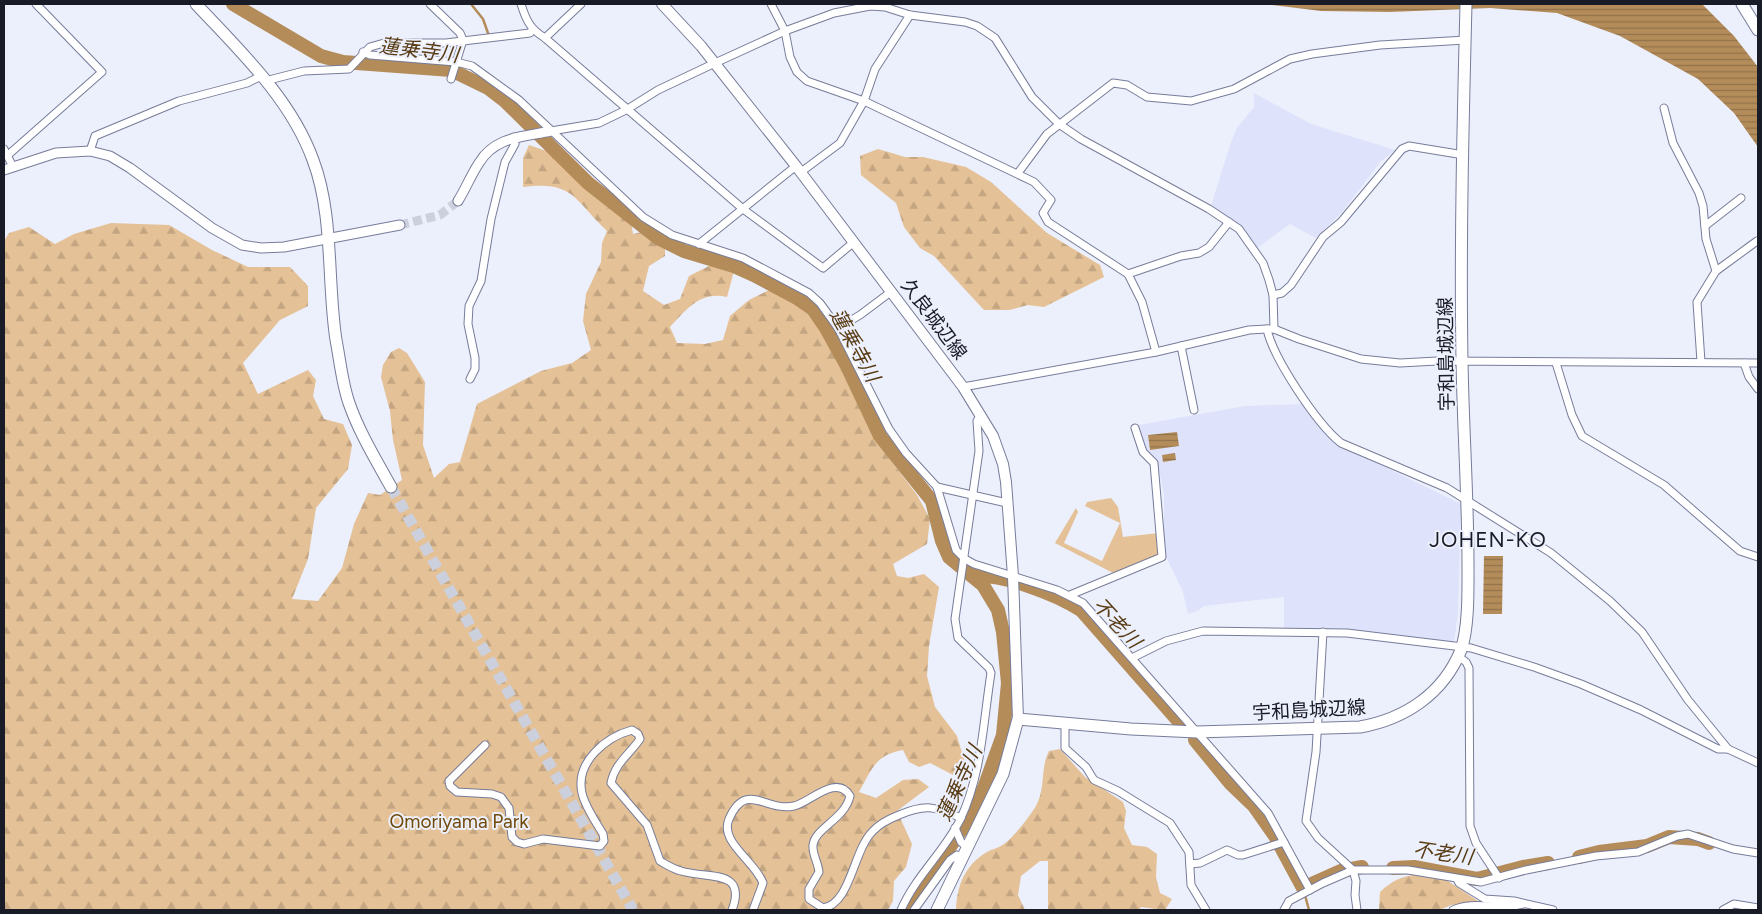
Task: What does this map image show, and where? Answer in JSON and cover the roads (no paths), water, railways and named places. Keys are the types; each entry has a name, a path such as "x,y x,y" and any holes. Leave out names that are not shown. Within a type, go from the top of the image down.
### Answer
{"main road":[{"path":"196,4 263,78 304,136 322,188 336,339 349,402 370,450 391,487"},
{"name":"久良城辺線","path":"662,4 715,63 892,291 963,388 993,436 1003,464 1007,503 1013,576 1018,719"},
{"name":"宇和島城辺線","path":"1018,719 1131,729 1197,732 1318,730 1360,727 1382,723 1403,714 1425,700 1438,687 1460,652 1468,584 1468,500 1462,361 1466,4"},
{"path":"1742,4 1758,30"},
{"path":"937,910 1003,774 1018,719"}],"street":[{"path":"36,4 102,72 6,152 8,169 56,153 90,150 110,156 130,168 212,228 242,245 261,248 284,247 400,225"},
{"path":"430,4 460,33 463,40 451,79"},
{"path":"521,4 526,21 532,30 545,38 626,110 743,209 822,268 854,242"},
{"path":"545,38 581,4"},
{"path":"771,4 785,31 790,57 797,72 807,81 864,101 1034,182 1051,200 1043,213 1048,222 1128,274 1142,302 1156,352"},
{"path":"458,201 478,163 488,150 501,142 514,137 599,123 626,110 658,90 715,63 785,31 834,13 869,5 885,7 910,15 965,22 986,31 995,38 1032,97 1059,124 1229,222 1251,244 1263,263 1273,295 1270,329 1274,351 1300,392 1332,436 1341,443 1447,488 1551,553 1642,632 1688,700 1728,749"},
{"path":"699,244 798,169 840,143 864,101 875,69 910,15"},
{"path":"90,150 95,136 179,101 263,78 304,71 350,69 370,46 384,43 488,39 530,33 532,30"},
{"path":"1018,173 1034,150 1059,124 1113,83 1126,85 1147,98 1191,101 1234,89 1290,59 1312,54 1380,45 1466,37"},
{"path":"361,55 456,62 472,66 504,88 643,217 672,234 743,258 809,293 830,315 838,328 856,365 867,381 889,429 906,453 937,487 956,550 964,559 1070,595 1096,617 1268,813 1310,890"},
{"path":"1664,108 1673,143 1699,193 1706,239 1716,271"},
{"path":"470,380 475,370 475,358 468,324 469,306 481,281 491,218 505,162 515,144 514,137"},
{"path":"1273,295 1282,293 1291,285 1323,237 1341,222 1402,148 1410,146 1464,154"},
{"path":"1705,226 1741,198"},
{"path":"1128,274 1165,261 1199,253 1208,247 1229,222"},
{"path":"1701,362 1697,302 1716,271 1757,241"},
{"path":"838,328 860,316 892,291"},
{"path":"963,388 1156,352 1249,330 1270,329 1368,360 1400,363 1462,361 1758,363"},
{"path":"1181,346 1194,410"},
{"path":"1556,363 1572,415 1582,436 1664,485 1740,551 1758,557"},
{"path":"1744,363 1749,377 1758,389"},
{"path":"901,910 961,818 976,774 990,673 989,668 958,638 955,633 955,619 979,451 977,421 981,414"},
{"path":"1070,595 1162,557 1154,463 1143,452 1135,428"},
{"path":"937,487 1007,503"},
{"path":"1132,658 1166,641 1203,631 1323,632 1460,652 1534,667 1581,684 1641,710 1718,749 1728,749 1758,763"},
{"path":"1323,632 1318,730 1306,821 1318,838 1353,870 1356,881 1357,910"},
{"path":"1460,652 1469,668 1470,826 1476,843 1499,878"},
{"path":"1065,722 1065,748 1086,767 1094,780 1118,791 1170,823 1189,852 1191,886 1206,910"},
{"path":"485,745 449,781 450,786 457,792 492,794 501,797 509,808 512,837 518,842 524,844 543,839 600,846 604,842 603,834 582,795 581,785 586,765 596,750 621,733 632,730 638,734 640,739 634,748 619,762 611,783 647,825 660,861 682,872 717,876 728,880 735,887 737,897 732,910"},
{"path":"753,910 763,883 759,871 728,839 727,829 729,820 740,802 748,798 785,808 801,805 830,788 841,787 847,791 850,796 843,811 813,842 812,850 819,872 809,889 809,899 823,908 831,907 836,903 846,887 862,845 872,831 885,821 914,809 927,807 941,809 961,818"},
{"path":"914,910 950,860 957,855 966,853 955,828"},
{"path":"1284,910 1289,901 1353,870 1408,870 1481,882 1596,856 1638,852 1676,836 1688,834 1733,849 1758,853"},
{"path":"1190,864 1200,864 1227,850 1243,855 1284,842"},
{"path":"1457,879 1459,884 1485,900 1524,904 1553,910"},
{"path":"1452,910 1476,906 1512,908 1524,904"},
{"path":"1723,910 1734,904 1758,908"}],"waterway":[{"name":"蓮乗寺川","path":"233,4 321,56 343,62 451,70 488,88 505,101 588,183 658,238 684,251 734,266 754,275 797,298 813,309 847,366 880,436 932,501 942,541 949,557 983,585 998,610 1003,632 1008,683 1003,735 984,788 970,817 907,910"},
{"path":"471,4 483,19 489,36"},
{"name":"不老川","path":"974,576 1000,578 1029,586 1081,610 1181,724"},
{"name":"不老川","path":"1195,740 1231,784 1254,806 1275,836 1303,888 1341,871 1362,867"},
{"name":"不老川","path":"1579,857 1599,852 1647,846 1669,837 1698,839 1709,843"},
{"name":"不老川","path":"1393,868 1414,867 1477,879 1523,867 1548,863"},
{"path":"1303,888 1309,910"}],"tunnel":[{"path":"400,225 440,215 458,201"},
{"path":"391,487 633,910"}],"district":[{"name":"JOHEN-KO","path":"1488,539"}],"park label":[{"name":"Omoriyama Park","path":"459,821"}]}
